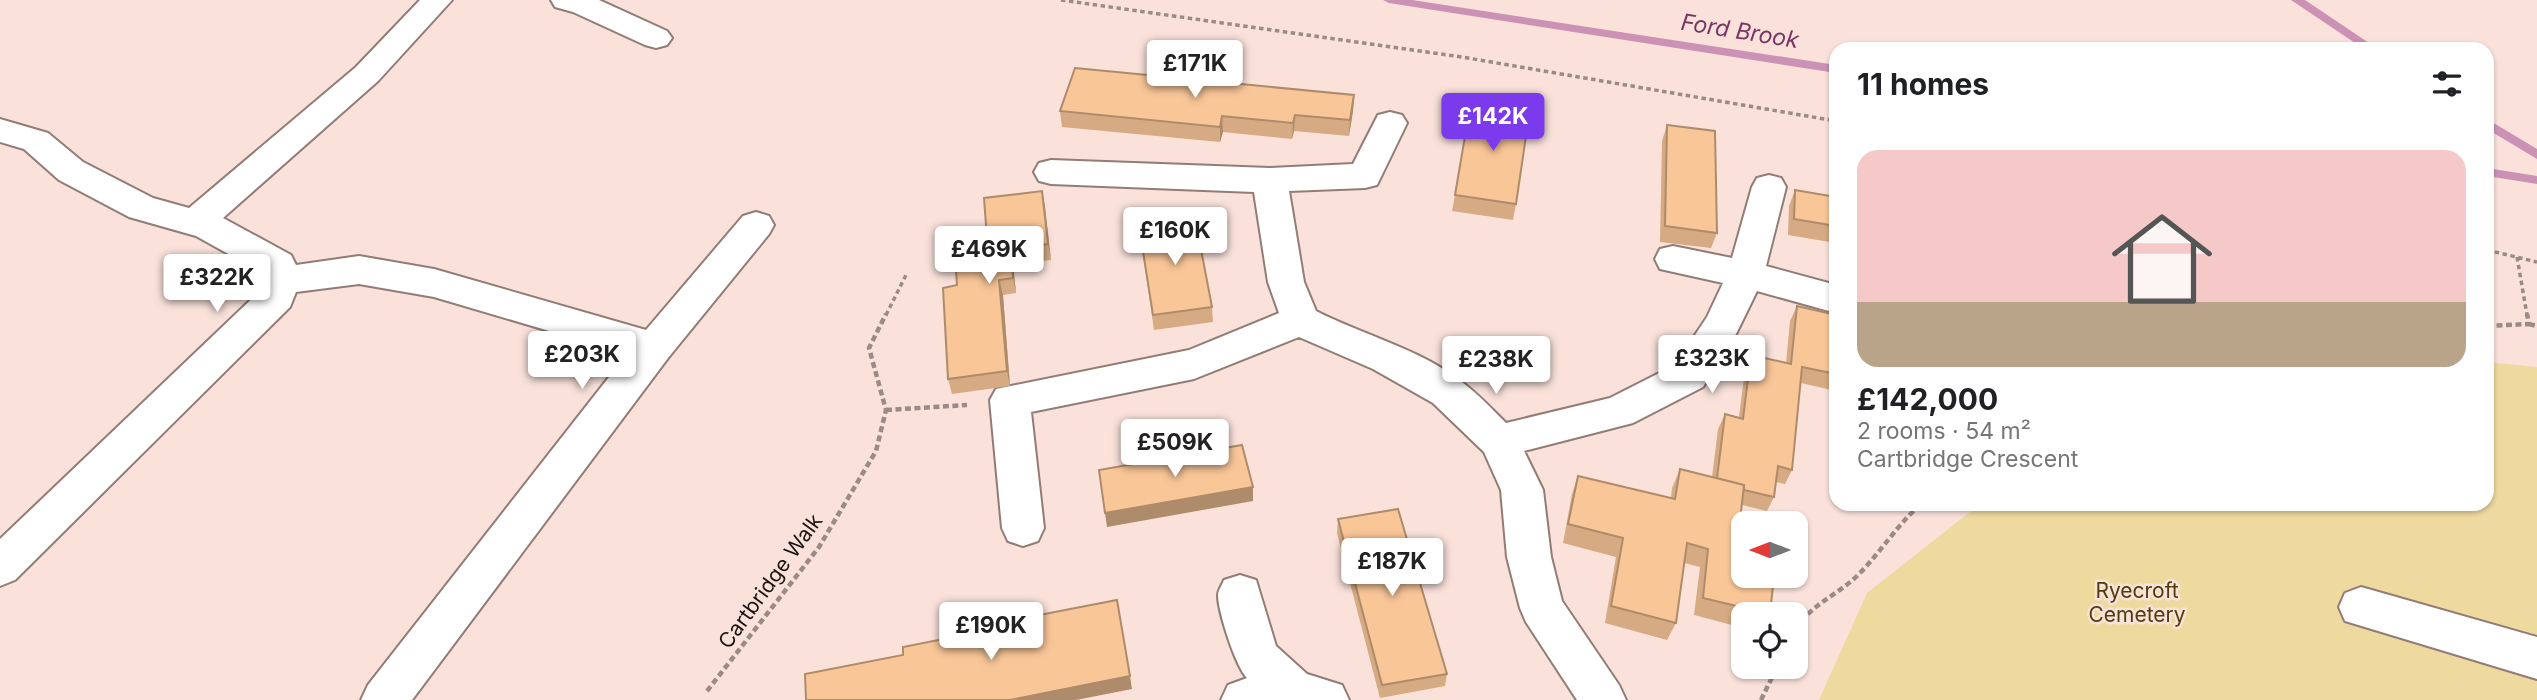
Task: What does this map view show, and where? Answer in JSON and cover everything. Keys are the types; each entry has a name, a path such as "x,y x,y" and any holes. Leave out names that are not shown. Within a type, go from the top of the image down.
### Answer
{"street":[{"path":"196,222 367,74 437,0"},
{"path":"566,0 584,5 656,38"},
{"path":"1051,172 1270,180 1365,176 1390,123"},
{"path":"0,130 36,141 71,171 142,208 208,226 278,265 277,297 0,567"},
{"path":"1270,180 1286,282 1301,320 1331,336 1387,358 1447,392 1499,441 1522,491 1529,558 1542,608 1603,700"},
{"path":"1499,441 1619,412 1689,376 1723,324 1746,275 1769,187"},
{"path":"384,700 654,347 756,225"},
{"path":"1674,259 1829,297"},
{"path":"277,281 359,270 434,283 654,347"},
{"path":"1023,528 1010,400 1194,364 1301,320"},
{"path":"1240,594 1257,657 1310,696"},
{"path":"2361,607 2537,658"},
{"path":"1244,700 1310,696"}],"path":[{"path":"1061,0 1462,57 1829,120"},
{"path":"2494,252 2537,262"},
{"path":"2517,257 2529,324"},
{"name":"Cartbridge Walk","path":"707,691 819,547 876,451 886,410 869,348 906,275"},
{"path":"2494,326 2537,326"},
{"path":"886,410 1010,400"},
{"path":"1808,612 1859,575 1911,511"},
{"path":"1761,700 1771,679"}],"green space":[{"name":"Ryecroft Cemetery","path":"2494,363 2537,367 2537,700 1819,700 1867,593 1971,511 2494,511"}],"building":[{"path":"1075,68 1354,95 1350,120 1295,115 1293,123 1222,116 1220,127 1060,111"},
{"path":"1471,101 1530,109 1516,204 1455,195"},
{"path":"1667,125 1715,131 1717,233 1665,226"},
{"path":"1795,190 1829,196 1829,225 1794,219"},
{"path":"1042,191 1048,244 1010,249 1013,278 999,280 1007,371 948,379 943,288 957,285 955,256 988,252 984,198"},
{"path":"1195,218 1212,307 1153,315 1139,226"},
{"path":"1797,306 1829,313 1829,373 1802,367 1792,470 1778,466 1774,497 1744,490 1744,485 1717,478 1725,414 1743,419 1751,355 1791,364"},
{"path":"1242,445 1253,487 1105,513 1099,470"},
{"path":"1680,469 1744,485 1741,511 1731,511 1731,588 1773,588 1771,602 1731,602 1731,605 1703,598 1708,549 1687,543 1676,623 1611,606 1623,538 1568,524 1578,476 1675,499"},
{"path":"1398,509 1447,674 1382,685 1338,519"},
{"path":"1117,600 1130,676 1010,700 806,700 805,674 903,655 903,647 994,629 993,624"}],"waterway":[{"name":"Ford Brook","path":"1389,0 1829,68"},
{"path":"2297,0 2361,42"},
{"path":"2494,127 2537,155"},
{"name":"Ford Brook","path":"2494,173 2537,180"}]}
